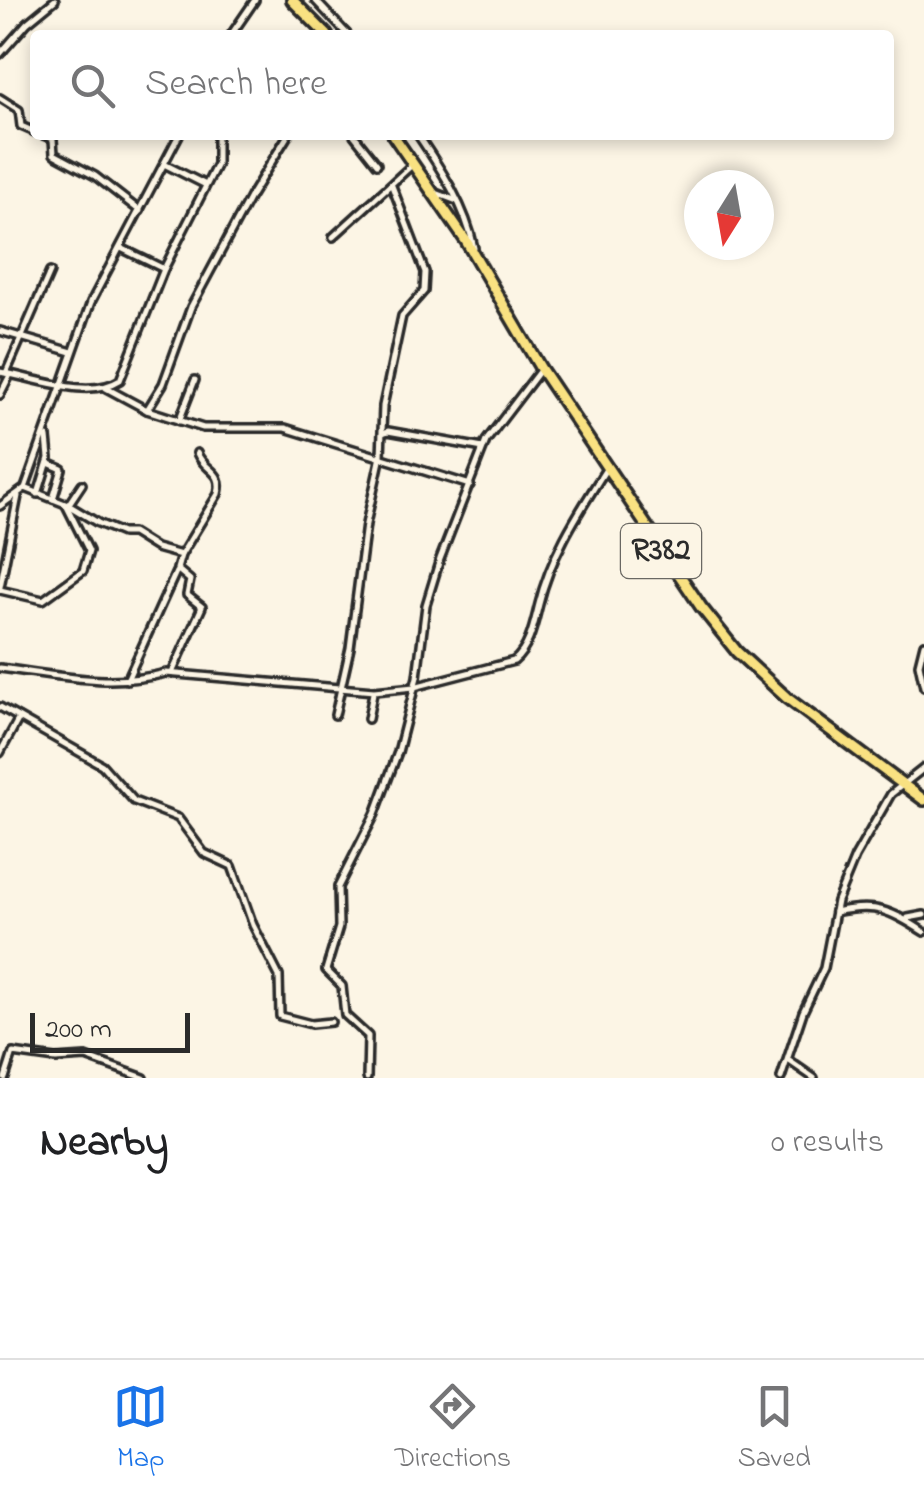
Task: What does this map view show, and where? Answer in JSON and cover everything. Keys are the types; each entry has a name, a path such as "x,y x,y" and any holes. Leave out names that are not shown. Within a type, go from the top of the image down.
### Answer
{"main road":[{"path":"292,0 321,30"},
{"name":"R382","path":"395,140 476,258 541,369 700,607 737,652 815,721 924,800"}],"street":[{"path":"0,54 54,0"},
{"path":"234,30 255,0"},
{"path":"315,0 343,30"},
{"path":"0,98 19,110 23,128 30,130"},
{"path":"52,140 54,154 103,181 140,210"},
{"path":"1,505 25,488 92,302 176,140"},
{"path":"5,373 101,386 115,384 123,376 164,269 218,161 217,140"},
{"path":"147,410 163,384 191,307 285,140"},
{"path":"358,140 376,164"},
{"path":"421,140 457,202 476,258"},
{"path":"164,164 204,184"},
{"path":"333,237 412,166"},
{"path":"336,715 366,524 381,456 382,406 402,316 421,296 427,279 392,186"},
{"path":"426,186 457,202"},
{"path":"121,248 164,269"},
{"path":"0,395 5,373 50,272"},
{"path":"0,330 72,352"},
{"path":"367,1078 368,1036 345,1015 342,986 326,969 339,927 338,887 377,810 398,752 414,688 428,595 483,448 541,369"},
{"path":"179,421 194,380"},
{"path":"101,386 147,410 203,428 285,428 470,485"},
{"path":"382,434 388,431 483,448"},
{"path":"37,495 48,463 46,434"},
{"path":"127,680 181,556 220,489 218,474 203,464 197,453"},
{"path":"48,463 62,469 53,500"},
{"path":"0,668 94,682 172,673 374,692 414,688 510,663 523,654 546,574 607,468"},
{"path":"66,504 82,484"},
{"path":"25,488 181,556"},
{"path":"18,496 0,589 43,600 84,571 89,551 66,504"},
{"path":"172,673 202,607 187,594 190,580 176,572"},
{"path":"924,644 919,664 924,687"},
{"path":"368,719 374,692"},
{"path":"0,707 102,765 134,801 181,820 204,852 232,866 254,925 280,976 281,1018 311,1024 331,1022"},
{"path":"0,753 19,718"},
{"path":"782,1078 803,1012 824,968 835,912 864,836 891,794 924,768"},
{"path":"835,912 866,906 907,918 924,932"},
{"path":"907,918 924,915"},
{"path":"4,1078 12,1053 50,1058 86,1056 144,1078"},
{"path":"788,1060 814,1078"}]}
